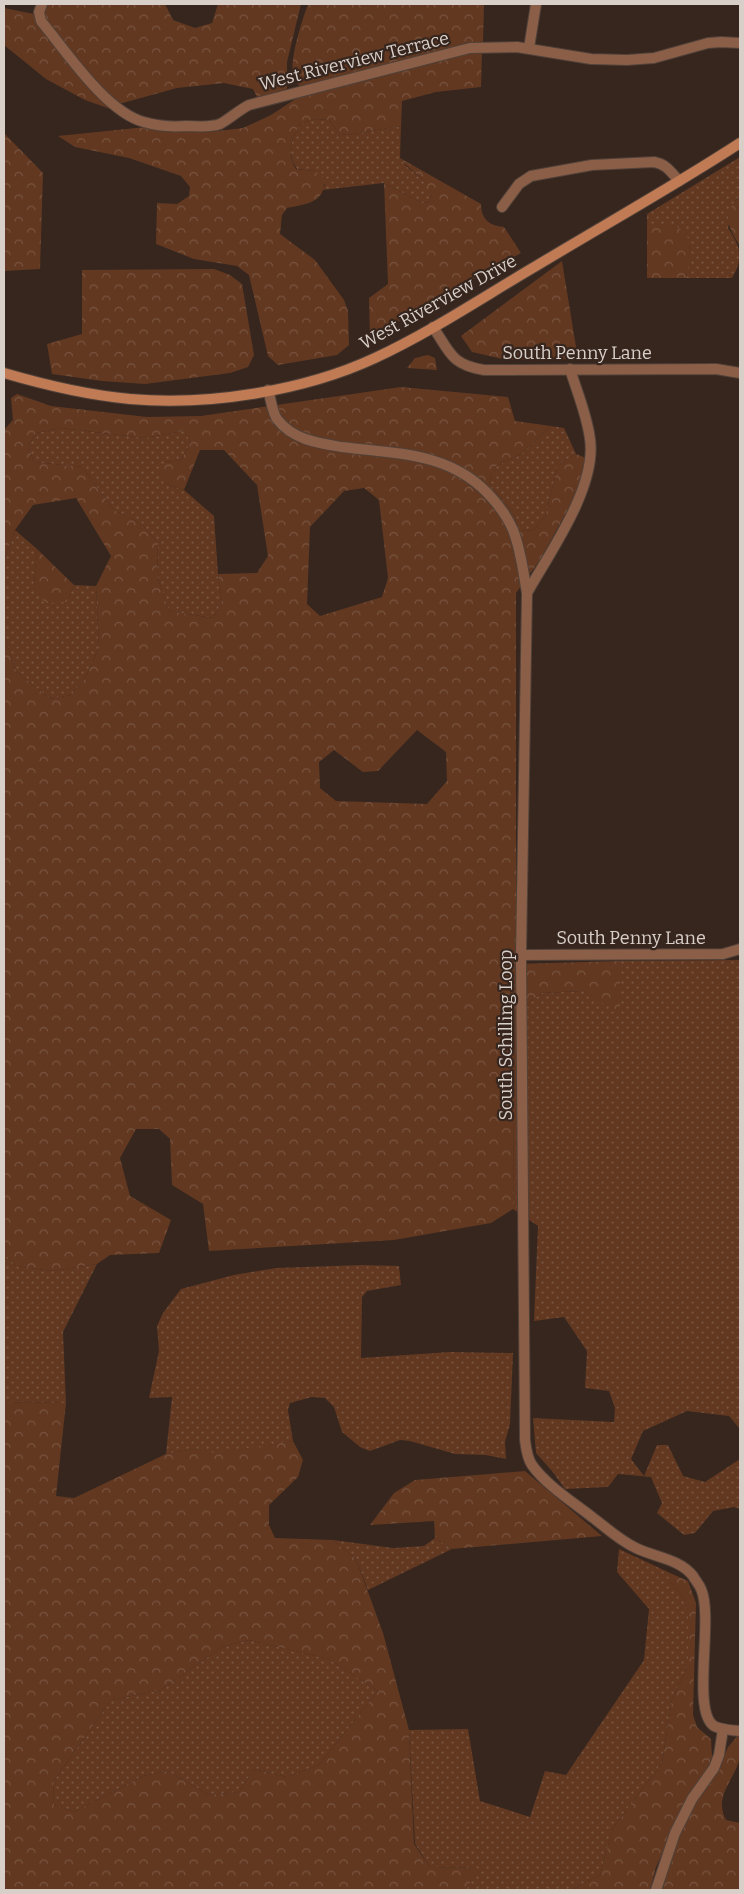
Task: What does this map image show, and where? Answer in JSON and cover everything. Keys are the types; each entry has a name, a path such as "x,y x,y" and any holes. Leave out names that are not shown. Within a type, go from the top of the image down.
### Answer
{"street":[{"name":"West Riverview Terrace","path":"42,4 39,12 41,21 102,95 118,108 142,122 171,127 212,126 222,123 236,111 248,105 470,48 494,46 529,48 591,59 627,60 654,58 708,43 740,43"},
{"path":"529,48 536,4"},
{"name":"West Riverview Drive","path":"4,373 90,394 130,399 166,400 214,398 268,390 323,378 365,362 433,327 740,143"},
{"path":"502,206 519,184 530,176 592,165 661,163 668,167 679,181"},
{"name":"South Penny Lane","path":"433,327 451,356 457,362 484,370 716,369 740,373"},
{"path":"527,592 579,498 591,459 590,439 570,369"},
{"name":"South Schilling Loop","path":"268,390 276,418 298,436 322,444 437,460 472,478 495,502 513,528 521,554 527,592 521,954 525,1440 527,1454 532,1465 556,1489 616,1536 637,1548 681,1566 691,1574 702,1589 705,1612 704,1682 707,1717 714,1725 724,1729"},
{"name":"South Penny Lane","path":"521,954 723,954 740,949"},
{"path":"656,1890 675,1833 692,1799 714,1768 719,1755 724,1729 740,1731"}],"green space":[{"path":"48,4 165,4 173,20 195,28 212,23 218,4 301,4 287,62 287,91 258,99 253,89 224,83 177,88 119,104 104,94 44,20 43,11"},
{"path":"308,4 484,4 483,43 301,88 293,74 293,58"},
{"path":"4,8 34,14 40,25 113,110 85,100 46,79 4,45"},
{"path":"482,52 481,87 436,92 402,101 401,126 347,135 340,134 329,120 314,119 300,124 297,130 290,152 293,163 296,169 314,171 324,177 324,186 319,197 314,201 287,208 282,215 280,234 315,260 344,300 348,311 349,345 337,355 278,365 268,356 249,275 237,266 194,259 156,244 157,203 177,204 189,196 190,187 181,176 129,158 75,147 58,136 146,127 209,132 243,128 271,115 300,96 467,53"},
{"path":"314,119 329,120 340,134 347,135 401,126 400,158 406,166 429,185 432,195 429,202 422,203 384,183 322,190 325,185 314,171 297,169 291,152 292,141 300,124"},
{"path":"4,133 43,173 40,269 4,271"},
{"path":"740,157 740,197 736,200 728,228 738,247 739,258 736,271 732,278 686,278 690,246 677,227 647,226 647,214"},
{"path":"400,158 481,204 484,218 494,225 504,227 521,253 370,337 369,298 388,284 384,183 422,203 429,202 432,195 426,184"},
{"path":"740,197 740,246 730,227 728,215 734,203"},
{"path":"647,226 671,226 678,228 688,237 690,250 686,278 647,278"},
{"path":"562,261 578,359 507,360 472,352 461,336"},
{"path":"214,269 230,275 242,284 254,355 248,367 230,373 145,384 102,381 52,374 47,344 82,334 82,270"},
{"path":"428,355 435,358 437,370 407,368 415,358"},
{"path":"401,387 508,397 515,421 551,426 521,454 496,466 489,483 513,512 519,531 533,530 545,517 558,465 576,454 586,458 576,495 540,560 516,593 516,964 620,961 620,1014 583,991 541,993 515,1014 513,1209 491,1223 394,1240 209,1251 203,1204 172,1185 170,1139 159,1129 136,1129 120,1158 130,1196 171,1220 159,1253 110,1255 97,1264 53,1271 16,1266 4,1253 4,635 16,671 50,699 71,695 84,680 99,648 96,586 111,556 76,498 33,505 15,530 4,560 4,430 13,420 11,398 17,394 51,406 147,417 201,416","holes":["61,428 144,438 184,431 191,442 181,460 165,462 158,473 164,483 184,490 200,450 224,450 257,485 268,556 257,573 218,574 222,603 213,618 169,611 157,576 158,543 142,524 114,510 82,467 34,462 28,446 36,433","364,488 379,500 388,578 382,597 320,616 307,604 310,527 344,491","417,730 446,752 447,781 427,804 336,801 320,788 319,762 334,750 363,772 378,771"]},
{"path":"551,426 564,428 576,454 558,465 545,517 533,530 519,531 513,512 489,483 496,466 521,454"},
{"path":"61,428 144,438 184,431 191,442 181,460 165,462 164,483 184,490 214,516 222,603 213,618 169,611 157,576 158,543 142,524 114,510 82,467 34,462 28,446 36,433"},
{"path":"15,530 37,549 34,587 67,602 74,585 96,586 99,648 84,680 71,695 50,699 16,671 4,635 4,560"},
{"path":"37,549 74,585 67,602 45,603 34,587"},
{"path":"740,960 740,1429 729,1416 687,1411 643,1431 631,1459 644,1476 657,1445 668,1445 683,1476 705,1482 740,1459 740,1509 734,1507 713,1511 695,1533 684,1535 657,1513 662,1503 651,1477 618,1474 608,1487 565,1489 536,1453 533,1418 614,1422 615,1408 609,1391 585,1388 587,1351 564,1317 534,1321 538,1226 513,1209 515,1014 541,993 583,991 620,1013 620,961"},
{"path":"4,1253 16,1266 53,1271 97,1264 63,1332 66,1403 4,1402"},
{"path":"362,1265 399,1266 401,1285 367,1291 362,1297 361,1358 450,1352 513,1353 510,1424 505,1442 506,1459 486,1455 455,1454 400,1440 370,1451 360,1447 342,1432 334,1407 325,1398 312,1397 290,1403 288,1410 293,1441 216,1454 194,1449 166,1454 172,1397 149,1398 159,1351 157,1326 163,1313 181,1289 234,1275 276,1268"},
{"path":"4,1402 66,1403 56,1496 74,1498 166,1454 194,1449 215,1453 293,1441 303,1460 298,1477 269,1505 269,1525 275,1538 333,1540 356,1559 383,1633 409,1730 414,1844 430,1867 478,1868 466,1890 4,1890","holes":["249,1640 329,1659 378,1691 319,1765 287,1777 254,1769 239,1792 209,1795 168,1771 143,1776 74,1812 54,1805 53,1782 111,1700 161,1690 222,1647"]},
{"path":"525,1471 602,1536 452,1549 435,1538 434,1521 370,1525 394,1493 415,1480"},
{"path":"435,1538 452,1549 368,1590 356,1559 333,1540 393,1548 424,1546"},
{"path":"619,1549 670,1573 670,1582 682,1596 688,1610 688,1666 672,1699 662,1763 613,1828 600,1875 571,1890 466,1890 477,1868 430,1867 415,1844 409,1730 468,1729 480,1801 530,1817 545,1771 566,1775 644,1660 649,1609 617,1572"},
{"path":"670,1573 688,1581 696,1603 693,1715 697,1727 711,1739 712,1757 705,1775 687,1800 656,1867 650,1890 571,1890 600,1875 613,1828 662,1763 672,1699 688,1666 688,1610 682,1596 670,1582"},
{"path":"249,1640 329,1659 378,1691 319,1765 287,1777 254,1769 239,1792 209,1795 168,1771 143,1776 74,1812 54,1805 53,1782 111,1700 161,1690 222,1647"},
{"path":"740,1733 740,1758 725,1790 722,1804 726,1820 740,1823 740,1887 738,1890 662,1890 679,1834 696,1803 716,1775 728,1747"}]}
